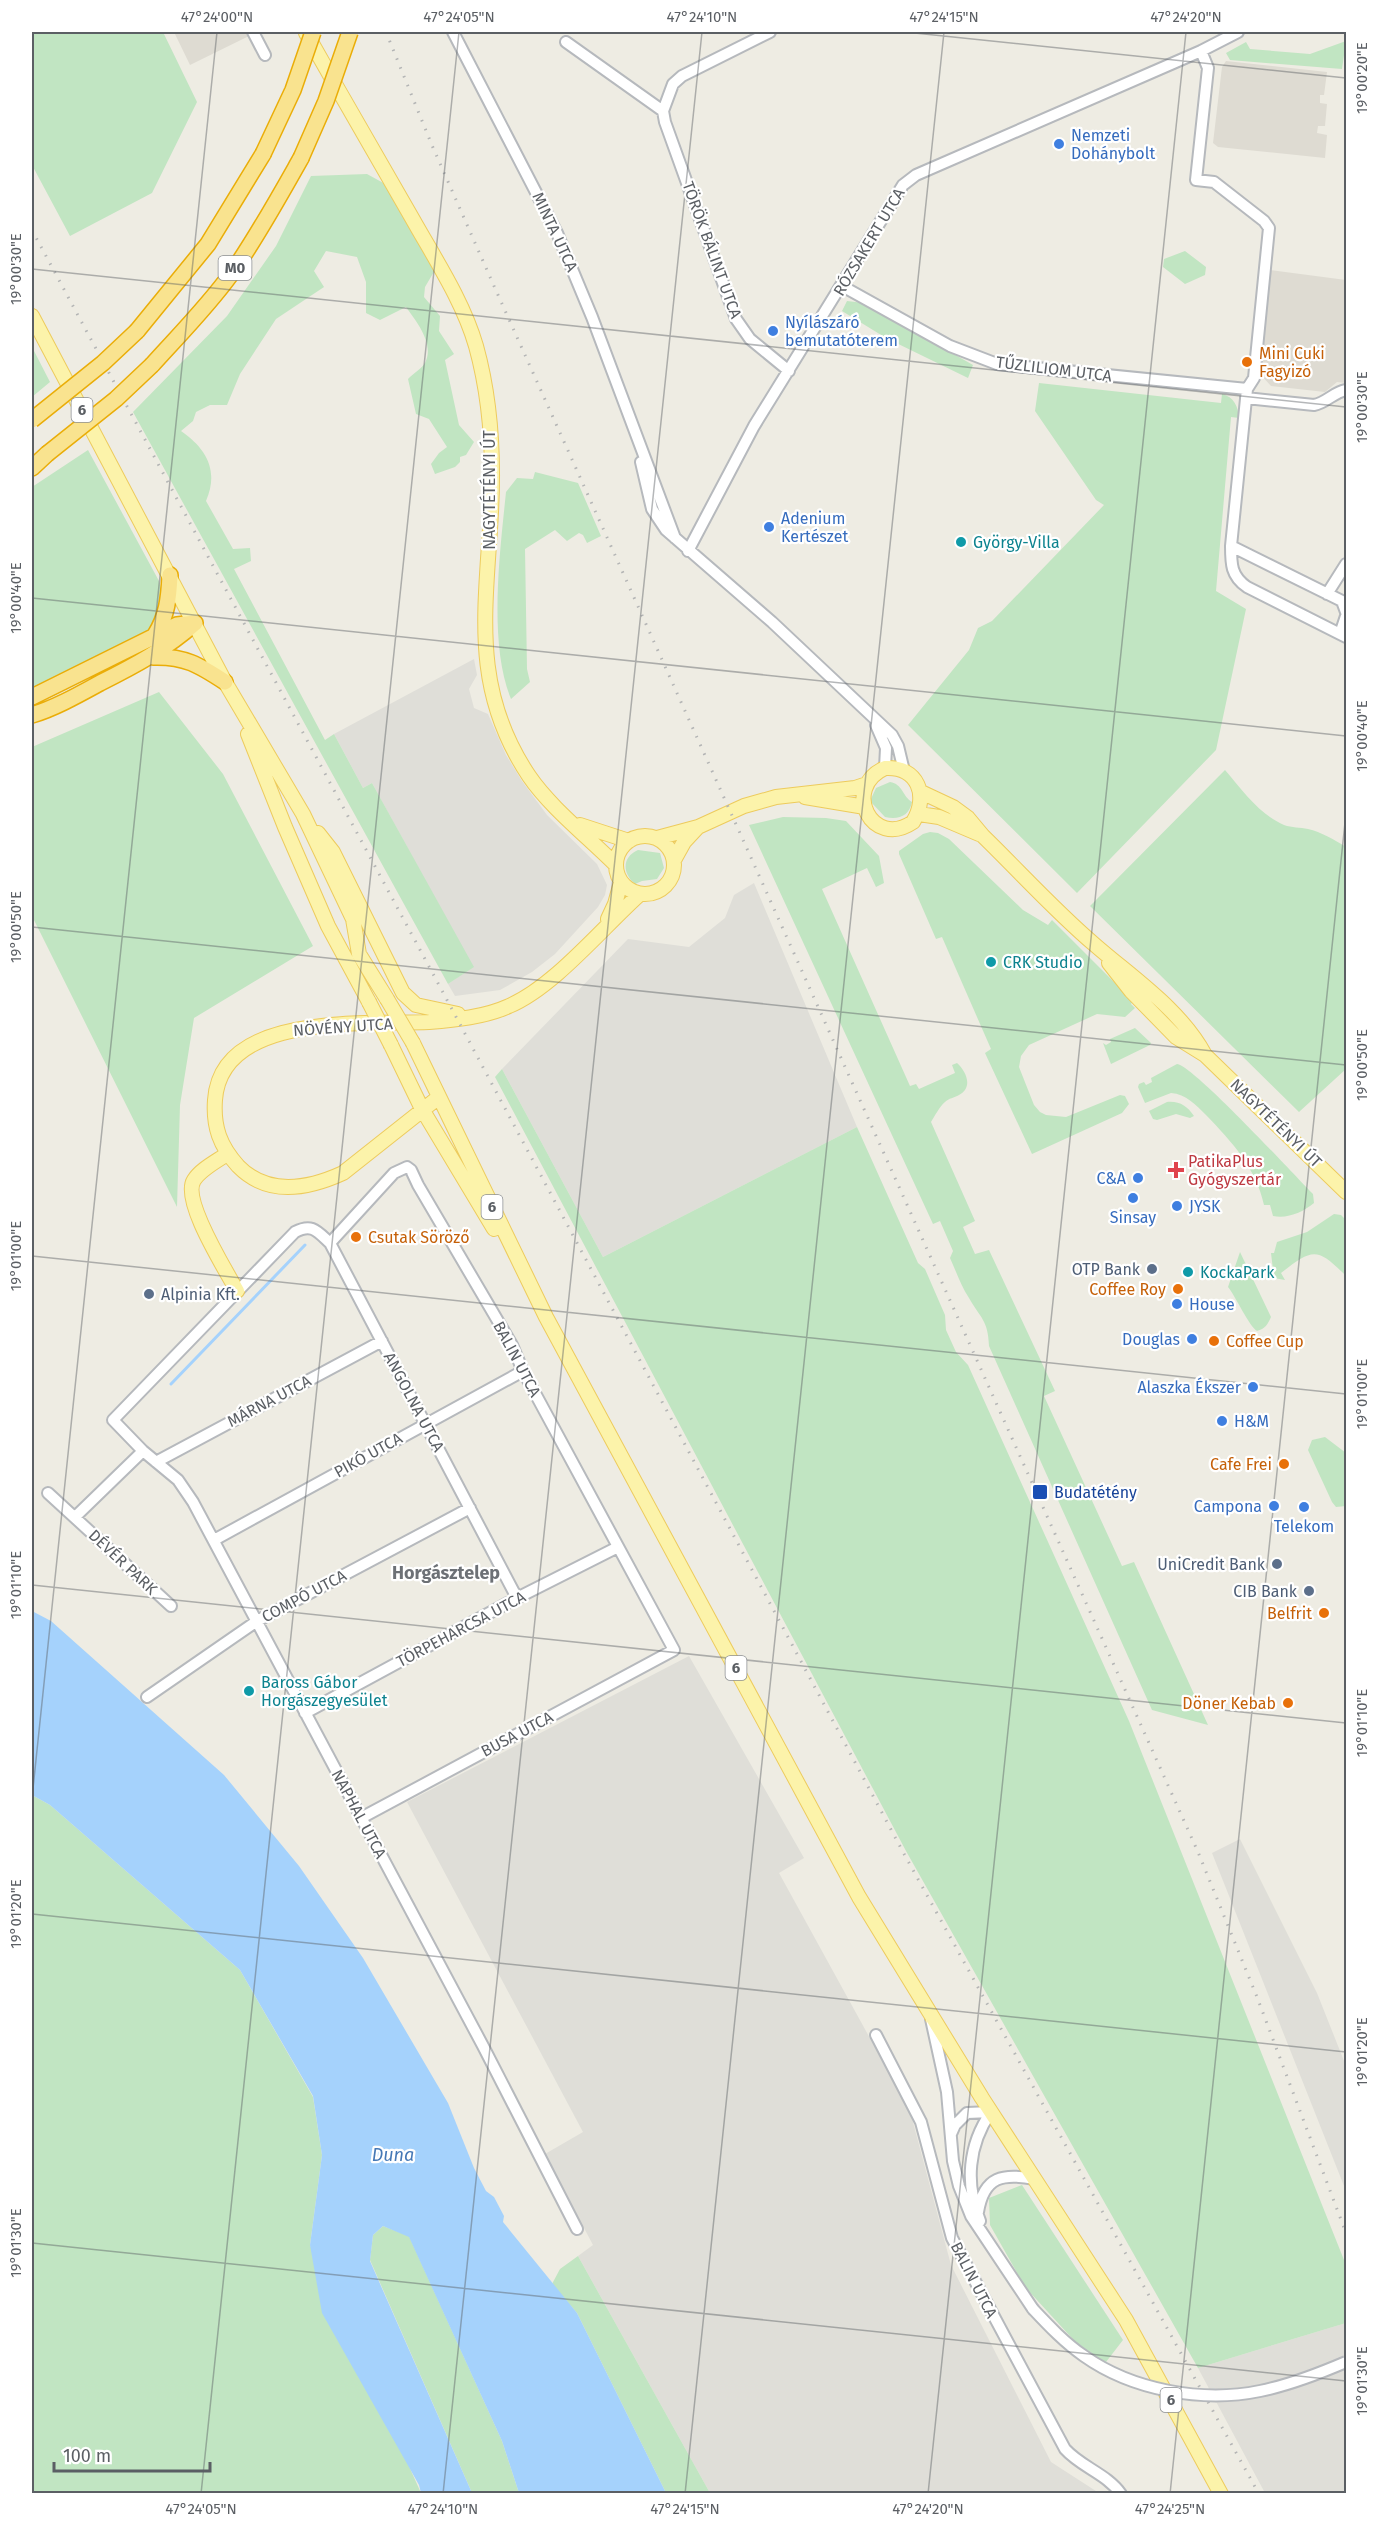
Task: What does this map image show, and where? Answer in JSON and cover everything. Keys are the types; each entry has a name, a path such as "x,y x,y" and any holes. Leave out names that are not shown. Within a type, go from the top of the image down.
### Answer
{"highway":[{"name":"M0","path":"32,420 103,363 137,331 208,244 262,154 293,90 313,32"},
{"name":"M0","path":"32,466 116,399 152,365 231,274 301,158 326,101 350,32"},
{"path":"155,635 166,615 170,598 170,575"},
{"path":"32,697 177,625 195,623"},
{"path":"32,716 69,700 150,657 173,643 195,623"},
{"path":"150,657 173,656 186,659 228,687"}],"main road":[{"name":"NAGYTÉTÉNYI ÚT","path":"305,32 440,267 465,316 475,344 484,382 492,448 484,639 491,694 505,733 529,777 547,799 616,865"},
{"name":"6","path":"32,316 228,687 303,814 353,919 359,954 413,1043 546,1317"},
{"name":"6","path":"228,687 328,926 422,1109 546,1317 859,1897 930,2016 1126,2320 1221,2493"},
{"path":"904,771 885,768 875,774 867,784 864,792 864,807 872,820 880,827 889,830 905,828 914,822 919,814 922,803 921,792"},
{"name":"NAGYTÉTÉNYI ÚT","path":"904,771 914,779 921,792 953,807 968,818 983,836 1093,944 1131,991 1176,1037 1205,1055 1345,1189"},
{"name":"NÖVÉNY UTCA","path":"629,841 638,837 657,838 698,827 744,806 776,797 855,788 867,784"},
{"name":"NÖVÉNY UTCA","path":"794,796 864,807"},
{"path":"303,814 333,852 403,993 416,1005 427,1009 472,1017"},
{"name":"NAGYTÉTÉNYI ÚT","path":"919,814 939,817 983,836"},
{"name":"NAGYTÉTÉNYI ÚT","path":"573,822 604,835 629,841"},
{"name":"NÖVÉNY UTCA","path":"439,1096 356,1165 311,1186 296,1189 268,1185 241,1169 222,1146 214,1111 218,1087 234,1059 262,1040 278,1033 314,1026 432,1022 472,1017 509,1006 539,989 640,894 654,893 667,885 674,870 674,860 684,842 698,827"},
{"path":"657,838 665,843 674,860"},
{"path":"629,841 617,855 616,865 621,882 632,892 640,894"},
{"name":"NÖVÉNY UTCA","path":"604,927 615,904 621,882"},
{"path":"227,1154 198,1175 190,1189 195,1210 237,1291"}],"street":[{"path":"253,32 265,56"},
{"name":"MINTA UTCA","path":"453,32 557,233 638,441 652,509 657,519 688,551"},
{"path":"566,42 663,111 673,84 682,76 770,32"},
{"name":"RÓZSAKERT UTCA","path":"688,551 746,441 897,193 916,175 1201,51 1238,32"},
{"path":"1201,51 1208,68 1196,180 1214,182 1264,221 1269,228 1254,378 1246,394 1231,546 1232,570 1237,580 1343,635 1347,614 1342,601 1231,546"},
{"name":"TÖRÖK BÁLINT UTCA","path":"663,111 665,122 742,330 789,371"},
{"name":"TŰZLILIOM UTCA","path":"842,286 951,346 997,364 1246,394 1314,405 1321,404 1340,391 1347,390"},
{"name":"NAGYTÉTÉNYI ÚT","path":"688,551 765,616 892,735 898,746 904,771"},
{"path":"1327,594 1347,564"},
{"name":"NAGYTÉTÉNYI ÚT","path":"872,716 886,748 885,768"},
{"name":"BALIN UTCA","path":"330,1243 394,1173 407,1167 411,1170 512,1345 523,1371 674,1650"},
{"name":"ANGOLNA UTCA","path":"237,1291 295,1232 304,1227 311,1228 330,1243 517,1598"},
{"name":"NAPHAL UTCA","path":"237,1291 113,1420 143,1451 178,1480 193,1502 483,2046 577,2229"},
{"name":"MÁRNA UTCA","path":"156,1462 382,1341"},
{"name":"PIKÓ UTCA","path":"214,1540 523,1371"},
{"name":"DÉVÉR PARK","path":"75,1517 143,1451"},
{"name":"DÉVÉR PARK","path":"48,1492 171,1606"},
{"name":"COMPÓ UTCA","path":"147,1697 257,1621 470,1508"},
{"name":"TÖRPEHARCSA UTCA","path":"305,1713 517,1598 618,1547"},
{"name":"BUSA UTCA","path":"361,1818 674,1650"},
{"path":"930,2016 947,2092 952,2161 971,2216 1033,2309 1059,2336 1109,2372 1148,2387 1185,2393 1220,2395 1257,2392 1293,2383 1347,2362"},
{"name":"BALIN UTCA","path":"876,2035 921,2122 944,2213 952,2238 967,2270 1065,2449 1075,2460 1111,2482 1121,2493"},
{"path":"950,2136 955,2125 967,2113 991,2112"},
{"path":"990,2244 978,2215 971,2189 970,2161 979,2128 991,2112"},
{"path":"978,2215 980,2200 992,2182 1002,2177 1017,2175 1035,2179"}],"shaded area":[{"path":"174,32 247,32 249,36 190,65"},
{"path":"1226,61 1327,72 1324,95 1320,95 1320,103 1327,104 1325,126 1318,126 1317,133 1327,135 1325,158 1218,147 1213,143 1222,67"},
{"path":"1270,270 1346,280 1346,383 1337,382 1325,392 1271,386 1259,373"},
{"path":"474,659 477,675 469,689 474,708 488,714 506,755 522,781 547,815 597,864 607,885 605,895 598,907 555,954 532,972 500,990 455,996 448,984 473,967 372,783 363,788 334,734"},
{"path":"754,883 857,1127 603,1257 502,1069 628,939 689,947 725,918 734,895"},
{"path":"689,1656 804,1858 779,1873 910,2111 951,2265 1051,2462 1099,2493 710,2493 578,2256 593,2245 545,2154 583,2132 407,1802"},
{"path":"1240,1839 1317,1993 1346,2066 1346,2191 1212,1853"},
{"path":"1346,2323 1346,2493 1265,2493 1198,2368"}],"green space":[{"path":"32,32 163,32 197,102 152,193 70,236 32,165"},
{"path":"1346,41 1342,69 1230,60 1226,53 1246,42 1250,49 1310,54"},
{"path":"367,174 387,185 435,270 425,287 424,297 440,316 439,331 454,354 445,360 459,425 474,442 466,455 460,457 460,462 455,467 435,474 431,464 447,447 429,419 416,414 408,379 425,363 428,348 423,333 406,307 380,320 366,313 366,282 357,257 326,251 314,271 324,287 276,319 240,374 227,405 210,405 196,412 193,421 181,431 198,445 208,461 211,480 206,501 233,549 250,548 251,561 234,569 325,740 334,734 363,788 372,783 474,967 448,984 133,412 227,316 276,246 311,176"},
{"path":"1185,251 1206,267 1205,275 1185,284 1163,267 1164,259"},
{"path":"847,301 864,303 973,365 968,378 886,338 842,311"},
{"path":"32,347 50,382 32,397"},
{"path":"1039,383 1221,403 1222,394 1230,397 1235,403 1239,418 1231,417 1216,591 1246,609 1216,750 1077,893 908,725 969,650 978,628 992,621 1104,505 1096,500 1035,411"},
{"path":"88,450 159,581 162,596 160,613 147,631 32,688 32,487"},
{"path":"535,472 578,483 601,536 587,543 583,535 579,533 567,541 555,530 525,549 527,669 530,682 511,699 504,676 498,625 499,569 506,492 517,478 533,479"},
{"path":"159,692 223,774 313,946 194,1018 180,1105 177,1207 32,916 32,747"},
{"path":"1225,770 1267,815 1287,826 1318,832 1346,847 1346,1069 1299,1112 1090,906"},
{"path":"890,782 898,785 912,802 911,807 903,816 885,817 870,801 876,788"},
{"path":"783,817 846,821 879,856 884,883 876,887 867,868 822,889 910,1086 916,1084 919,1089 955,1073 952,1065 957,1063 966,1075 966,1088 959,1095 945,1102 931,1122 975,1221 963,1227 975,1254 989,1250 1055,1391 1044,1396 1122,1566 1134,1562 1208,1725 1152,1710 989,1346 983,1320 966,1293 950,1258 953,1251 940,1221 933,1224 749,825"},
{"path":"938,833 949,839 1023,910 1048,925 1052,920 1133,1001 1131,1004 1135,1008 1125,1017 1097,1014 1029,1045 1021,1056 1019,1067 1034,1105 1046,1115 1066,1117 1120,1095 1125,1096 1129,1104 1122,1113 1032,1154 985,1053 991,1049 942,937 936,939 899,854 899,851 923,834"},
{"path":"638,850 660,853 664,868 657,879 635,884 631,880 626,870 627,861"},
{"path":"1135,1028 1151,1043 1150,1045 1111,1064 1103,1043 1106,1045 1111,1042 1110,1039"},
{"path":"1177,1064 1203,1082 1244,1123 1313,1194 1314,1203 1295,1214 1273,1216 1270,1205 1264,1205 1255,1179 1242,1156 1194,1104 1181,1095 1171,1093 1145,1103 1138,1087 1139,1084 1144,1082 1146,1085 1152,1082 1151,1078"},
{"path":"502,1069 603,1257 857,1127 918,1263 925,1269 945,1315 946,1330 956,1352 968,1365 1129,1721 1346,2265 1346,2323 1198,2368 906,1851 495,1077"},
{"path":"1167,1102 1183,1105 1194,1116 1190,1118 1176,1114 1157,1120 1153,1119 1149,1111"},
{"path":"1334,1214 1341,1215 1346,1220 1346,1276 1328,1260 1315,1254 1308,1255 1281,1273 1285,1280 1274,1278 1271,1253 1274,1253 1277,1242 1307,1232"},
{"path":"1240,1252 1271,1317 1266,1326 1257,1331 1228,1287"},
{"path":"1325,1437 1346,1453 1346,1506 1336,1507 1332,1502 1308,1450 1312,1440"},
{"path":"32,1795 50,1805 240,1970 313,2097 322,2155 310,2245 421,2493 32,2493"},
{"path":"1022,2185 1123,2340 1106,2362 1081,2348 1025,2287 990,2225 989,2198"},
{"path":"383,2226 409,2236 502,2441 519,2493 472,2493 370,2260 373,2235"},
{"path":"578,2256 710,2493 666,2493 577,2313 552,2284 560,2269"}],"water":[{"name":"Duna","path":"32,1611 51,1621 224,1775 299,1866 363,1958 448,2103 474,2168 486,2191 494,2197 504,2216 503,2222 577,2313 666,2493 519,2493 502,2441 409,2237 383,2226 373,2235 370,2261 472,2493 421,2493 419,2485 322,2313 310,2245 322,2155 313,2096 240,1970 50,1805 32,1795"}],"waterway":[{"path":"171,1384 305,1245"}],"railway":[{"path":"386,32 431,143 494,286 1198,1852 1257,1997 1346,2233"},
{"path":"32,230 903,1852 1259,2494"}],"place":[{"name":"Nemzeti Dohánybolt","path":"1059,144"},
{"name":"Nyílászáró bemutatóterem","path":"773,331"},
{"name":"Mini Cuki Fagyizó","path":"1247,362"},
{"name":"Adenium Kertészet","path":"769,527"},
{"name":"György-Villa","path":"961,542"},
{"name":"CRK Studio","path":"991,962"},
{"name":"PatikaPlus Gyógyszertár","path":"1176,1170"},
{"name":"C&A","path":"1138,1178"},
{"name":"Sinsay","path":"1133,1198"},
{"name":"JYSK","path":"1177,1206"},
{"name":"Csutak Söröző","path":"356,1237"},
{"name":"OTP Bank","path":"1152,1269"},
{"name":"KockaPark","path":"1188,1272"},
{"name":"Coffee Roy","path":"1178,1289"},
{"name":"Alpinia Kft.","path":"149,1294"},
{"name":"House","path":"1177,1304"},
{"name":"Douglas","path":"1192,1339"},
{"name":"Coffee Cup","path":"1214,1341"},
{"name":"Alaszka Ékszer","path":"1253,1387"},
{"name":"H&M","path":"1222,1421"},
{"name":"Cafe Frei","path":"1284,1464"},
{"name":"Budatétény","path":"1040,1492"},
{"name":"Campona","path":"1274,1506"},
{"name":"Telekom","path":"1304,1507"},
{"name":"UniCredit Bank","path":"1277,1564"},
{"name":"CIB Bank","path":"1309,1591"},
{"name":"Belfrit","path":"1324,1613"},
{"name":"Baross Gábor Horgászegyesület","path":"249,1691"},
{"name":"Döner Kebab","path":"1288,1703"}],"district":[{"name":"Horgásztelep","path":"446,1573"}]}
